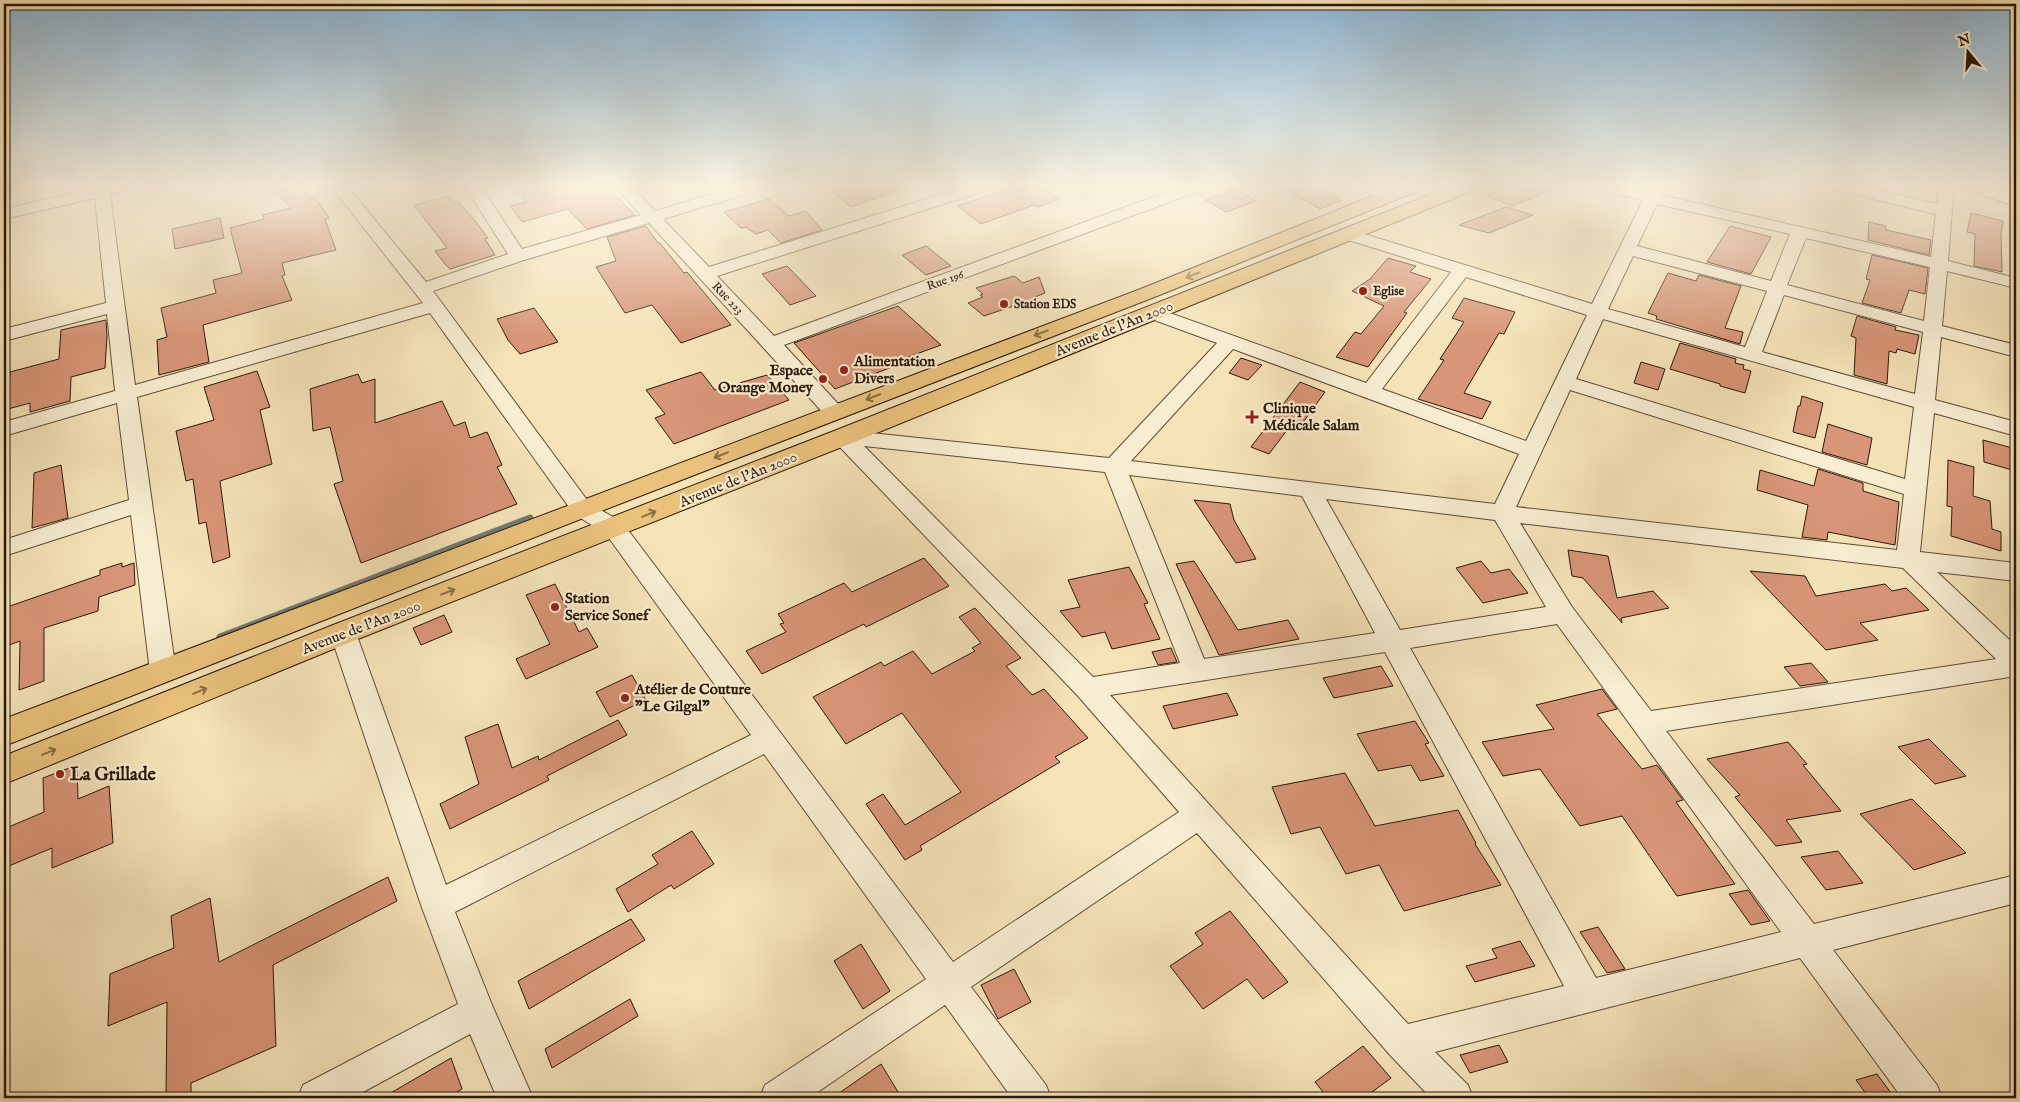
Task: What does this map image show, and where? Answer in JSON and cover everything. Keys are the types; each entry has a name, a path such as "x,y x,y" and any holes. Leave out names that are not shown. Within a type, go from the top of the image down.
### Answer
{"main road":[{"name":"Avenue de l'An 2000","path":"4,734 582,509 1144,294 1288,236"},
{"name":"Avenue de l'An 2000","path":"4,770 343,633 614,528 1342,236"}],"street":[{"path":"108,236 162,672"},
{"path":"380,236 422,289 582,509 614,528 1033,1098"},
{"path":"505,236 518,256"},
{"path":"422,289 518,256 583,236"},
{"name":"Rue 223","path":"670,236 834,412"},
{"path":"704,274 824,236"},
{"name":"Rue 196","path":"772,344 1062,236"},
{"path":"1356,236 1598,312 2016,429"},
{"path":"1502,513 1634,236"},
{"path":"1751,355 1798,236"},
{"path":"1823,236 2016,283"},
{"path":"1908,558 1943,236"},
{"path":"1628,249 2016,351"},
{"path":"1370,392 1462,270"},
{"path":"4,335 117,306"},
{"path":"4,429 433,306"},
{"path":"1153,313 1532,450"},
{"path":"1114,466 1230,341"},
{"path":"1564,382 1916,490"},
{"path":"843,437 1114,466 2016,572"},
{"path":"843,437 1087,688 1402,1043 1455,1098"},
{"path":"1114,466 1196,671"},
{"path":"1310,490 1588,997"},
{"path":"4,548 141,504"},
{"path":"1502,513 1563,614 1924,1098"},
{"path":"1908,558 2016,662"},
{"path":"1087,688 1563,614"},
{"path":"343,633 437,905 478,1012 515,1098"},
{"path":"1644,723 2016,666"},
{"path":"437,905 769,739"},
{"path":"778,1098 1200,814"},
{"path":"1402,1043 2015,892"},
{"path":"316,1098 478,1012"}],"building":[{"path":"173,236 224,236 224,238 175,249"},
{"path":"232,236 331,236 336,250 282,263 285,275 282,276 292,300 203,325 209,362 159,375 157,340 167,337 161,308 216,293 213,280 242,273"},
{"path":"438,236 487,236 488,238 485,239 495,255 450,269 435,251 447,248"},
{"path":"653,236 684,273 687,272 731,325 681,343 652,305 625,313 596,267 616,261 607,237"},
{"path":"774,236 802,236 781,243"},
{"path":"1723,236 1771,237 1751,274 1707,262"},
{"path":"1868,236 1915,236 1931,240 1929,255 1868,240"},
{"path":"1975,236 2001,236 2002,272 1974,266"},
{"path":"926,246 951,266 926,275 902,255"},
{"path":"1872,255 1928,268 1925,294 1909,290 1901,313 1862,303 1870,280 1866,279"},
{"path":"1388,258 1416,266 1410,272 1431,279 1404,312 1407,313 1368,367 1336,357 1355,332 1361,334 1384,306 1352,291 1370,279"},
{"path":"787,266 816,296 790,305 762,274"},
{"path":"1668,273 1696,281 1699,275 1741,286 1725,328 1743,332 1740,344 1656,319 1657,316 1648,313"},
{"path":"1014,276 1023,283 1039,277 1045,293 1035,297 1037,298 984,316 968,303 983,297 980,295 983,294 976,288"},
{"path":"1464,298 1515,312 1504,334 1499,333 1464,393 1491,402 1482,419 1418,399 1444,360 1440,359 1464,322 1452,318"},
{"path":"898,306 941,345 889,364 892,367 835,389 794,343"},
{"path":"534,308 558,342 520,354 508,340 497,319"},
{"path":"1857,316 1896,327 1895,330 1919,335 1915,354 1897,349 1896,353 1889,351 1887,384 1854,375 1856,338 1851,336"},
{"path":"106,320 105,368 71,377 70,401 30,412 30,403 8,409 10,372 59,359 61,330"},
{"path":"1680,343 1736,359 1735,363 1744,365 1743,369 1751,371 1745,393 1670,369"},
{"path":"1241,358 1262,365 1248,380 1229,373"},
{"path":"1641,362 1665,369 1658,390 1634,383"},
{"path":"257,371 270,407 260,410 272,464 220,481 230,557 213,563 206,522 199,524 193,479 186,481 176,431 214,420 204,387"},
{"path":"701,372 715,390 767,375 789,400 674,444 655,418 665,414 646,390"},
{"path":"358,374 362,383 375,379 375,423 442,401 454,426 465,422 470,438 487,432 502,465 497,467 517,504 361,563 334,484 343,481 330,427 313,431 310,389"},
{"path":"1300,382 1325,392 1296,432 1288,429 1269,454 1251,447"},
{"path":"1802,396 1823,403 1815,438 1793,432"},
{"path":"1828,424 1872,438 1867,465 1822,452"},
{"path":"1983,440 2016,449 2016,471 1984,462"},
{"path":"1948,460 1974,467 1973,496 1990,501 1992,529 2001,532 2001,551 1951,536 1952,507 1947,506"},
{"path":"61,465 68,518 32,528 34,473"},
{"path":"1818,469 1863,483 1863,491 1899,502 1895,545 1828,532 1827,540 1802,537 1808,505 1757,490 1760,470 1814,486"},
{"path":"1194,500 1230,504 1234,520 1256,559 1236,563"},
{"path":"1568,550 1608,556 1617,598 1653,591 1669,608 1621,618 1622,623 1583,578 1572,576"},
{"path":"924,558 949,586 866,627 864,624 762,674 746,651 786,632 780,624 784,623 778,614 844,583 852,592"},
{"path":"1194,561 1238,630 1288,620 1299,639 1219,655 1176,564"},
{"path":"1481,561 1491,573 1509,569 1528,593 1483,603 1456,568"},
{"path":"122,563 122,567 134,563 135,585 99,597 98,611 44,628 44,681 19,690 20,641 4,647 4,608 100,575 100,570"},
{"path":"1129,567 1148,603 1144,604 1160,639 1112,649 1105,632 1082,637 1060,611 1080,607 1068,580"},
{"path":"1750,571 1805,576 1816,596 1885,584 1892,591 1906,588 1929,610 1860,623 1878,640 1826,650"},
{"path":"555,584 579,632 587,628 598,647 526,679 516,659 550,644 526,595"},
{"path":"975,608 1021,658 1006,666 1032,695 1044,689 1088,738 1055,757 1060,762 920,846 922,850 905,860 866,804 883,794 905,825 961,792 902,713 846,744 813,697 881,662 884,666 913,651 932,674 975,651 972,648 981,643 959,617"},
{"path":"444,615 452,632 421,645 413,628"},
{"path":"1171,648 1177,662 1158,665 1152,652"},
{"path":"1811,663 1828,682 1800,686 1784,667"},
{"path":"1381,666 1393,686 1334,698 1323,678"},
{"path":"632,675 646,700 610,717 596,692"},
{"path":"1602,689 1617,709 1597,714 1642,769 1657,765 1683,800 1676,802 1735,884 1677,896 1622,816 1580,826 1540,769 1503,776 1482,742 1554,729 1536,705"},
{"path":"1227,693 1238,715 1173,729 1163,706"},
{"path":"618,720 627,735 547,776 549,780 450,829 440,804 479,784 465,737 498,724 512,768 538,756 539,760"},
{"path":"1415,721 1429,743 1425,744 1444,776 1420,781 1411,765 1378,771 1357,734"},
{"path":"1929,739 1966,776 1935,784 1898,747"},
{"path":"1788,742 1807,764 1803,765 1841,811 1786,820 1802,842 1776,846 1735,797 1740,795 1707,759"},
{"path":"77,765 78,799 109,786 113,843 52,868 52,848 4,868 4,829 44,812 43,778"},
{"path":"1345,773 1375,826 1458,810 1475,844 1501,885 1404,911 1379,865 1346,874 1320,827 1291,834 1272,787"},
{"path":"1912,799 1966,853 1914,870 1860,814"},
{"path":"692,831 714,864 674,889 671,885 628,912 616,889 658,864 652,855"},
{"path":"1838,851 1863,883 1826,890 1801,857"},
{"path":"388,877 397,901 273,965 276,1046 191,1083 191,1098 166,1098 167,1002 108,1026 110,974 174,948 171,916 210,898 219,962"},
{"path":"1748,890 1770,921 1751,925 1729,894"},
{"path":"1230,911 1288,982 1263,999 1247,979 1203,1009 1170,966 1203,944 1195,933"},
{"path":"631,919 645,940 529,1009 518,981"},
{"path":"1598,927 1625,969 1607,973 1580,932"},
{"path":"1520,941 1535,966 1475,982 1466,966 1497,958 1492,949"},
{"path":"861,944 890,991 863,1009 834,961"},
{"path":"1014,969 1031,1002 998,1019 981,985"},
{"path":"630,999 638,1016 552,1068 545,1049"},
{"path":"1499,1045 1508,1062 1470,1073 1460,1055"},
{"path":"1363,1046 1391,1078 1364,1098 1328,1098 1315,1082"},
{"path":"451,1058 462,1089 447,1098 382,1098"},
{"path":"881,1064 898,1092 889,1098 832,1098"},
{"path":"1877,1074 1891,1093 1869,1098 1856,1080"}],"waterway":[{"path":"220,637 530,518"}],"place":[{"name":"Eglise","path":"1363,291"},
{"name":"Station EDS","path":"1004,304"},
{"name":"Alimentation Divers","path":"844,370"},
{"name":"Espace Orange Money","path":"823,379"},
{"name":"Clinique Médicale Salam","path":"1252,417"},
{"name":"Station Service Sonef","path":"555,607"},
{"name":"Atélier de Couture \"Le Gilgal\"","path":"625,698"},
{"name":"La Grillade","path":"60,774"}]}
